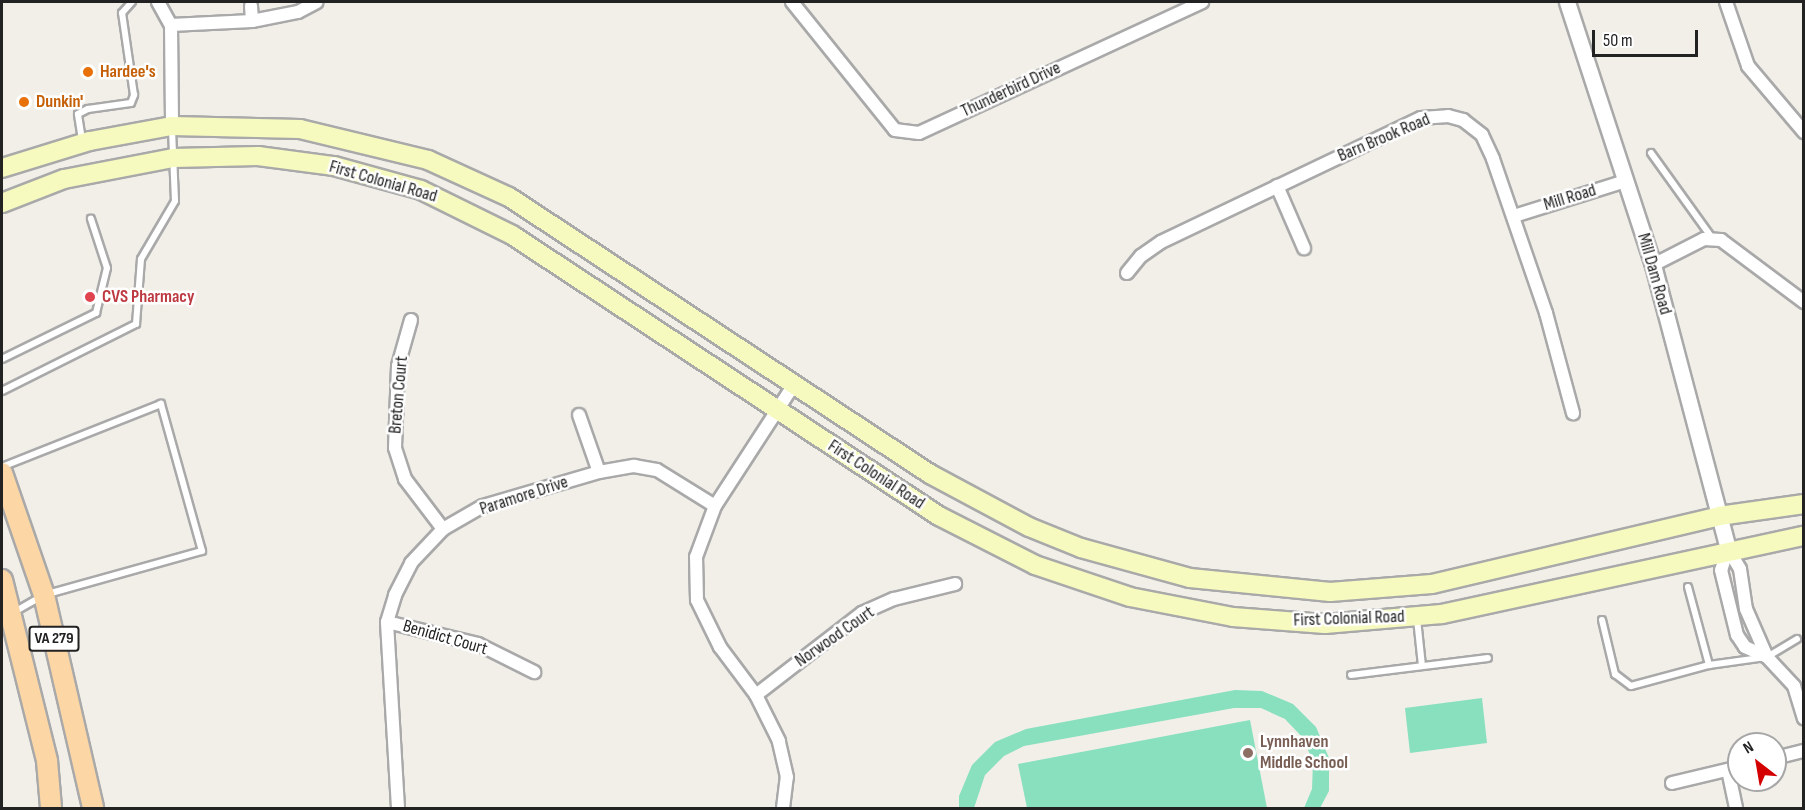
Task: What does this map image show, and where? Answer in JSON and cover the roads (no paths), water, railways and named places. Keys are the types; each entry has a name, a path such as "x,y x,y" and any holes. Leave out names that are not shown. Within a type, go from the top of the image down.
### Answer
{"main road":[{"name":"First Colonial Road","path":"2,168 82,143 172,126 300,129 428,160 509,197 795,383 930,474 1029,527 1133,565 1243,586 1330,592 1432,584 1719,516 1803,504"},
{"name":"First Colonial Road","path":"2,203 64,179 173,158 258,156 334,166 421,190 512,235 939,516 1035,565 1130,597 1233,618 1325,624 1417,617 1518,600 1728,549 1803,536"},
{"name":"VA 279","path":"2,473 44,595 93,808"},
{"name":"VA 279","path":"2,580 7,617 47,761 51,808"}],"street":[{"path":"158,2 171,25 172,126"},
{"path":"171,25 252,21 298,12 317,2"},
{"name":"Thunderbird Drive","path":"792,2 895,130 919,133 1202,2"},
{"name":"Mill Dam Road","path":"1567,2 1653,265 1728,549 1740,569 1746,609 1767,657 1794,686 1803,719"},
{"path":"1726,2 1748,66 1803,132"},
{"path":"251,6 252,21"},
{"name":"Barn Brook Road","path":"1127,273 1140,256 1161,242 1422,118 1448,116 1463,120 1482,135 1514,216 1573,413"},
{"name":"Mill Road","path":"1514,216 1626,181"},
{"path":"1277,186 1304,248"},
{"path":"1653,265 1682,249 1712,238 1726,243 1803,303"},
{"name":"Breton Court","path":"411,320 398,366 395,448 405,479 443,529"},
{"path":"783,808 787,777 779,741 756,696 720,647 697,600 696,557 715,506 795,383"},
{"path":"579,415 599,472"},
{"name":"Paramore Drive","path":"398,808 387,622 395,595 411,563 443,529 483,506 599,472 634,466 657,470 715,506"},
{"name":"Mill Dam Road","path":"1728,549 1721,570 1737,635 1745,647 1767,657"},
{"name":"Norwood Court","path":"756,696 862,613 894,599 955,584"},
{"name":"Benidict Court","path":"387,622 478,644 534,672"},
{"path":"1787,755 1803,751"},
{"path":"1672,783 1727,770"},
{"path":"1735,792 1736,808"}],"lane":[{"path":"82,143 78,114 88,109 131,103 134,94 122,13 132,2"},
{"path":"2,391 136,324 141,260 175,201 172,126"},
{"path":"1651,153 1712,238"},
{"path":"2,359 96,313 107,268 91,219"},
{"path":"2,468 160,404 202,551 44,595 7,617"},
{"path":"1688,587 1709,665"},
{"path":"1417,617 1422,666"},
{"path":"1602,620 1615,674 1622,682 1632,686 1709,665 1767,657 1797,639"},
{"path":"1351,675 1488,658"}],"place":[{"name":"Hardee's","path":"88,72"},
{"name":"Dunkin'","path":"24,102"},
{"name":"CVS Pharmacy","path":"90,297"},
{"name":"Lynnhaven Middle School","path":"1248,753"}]}
